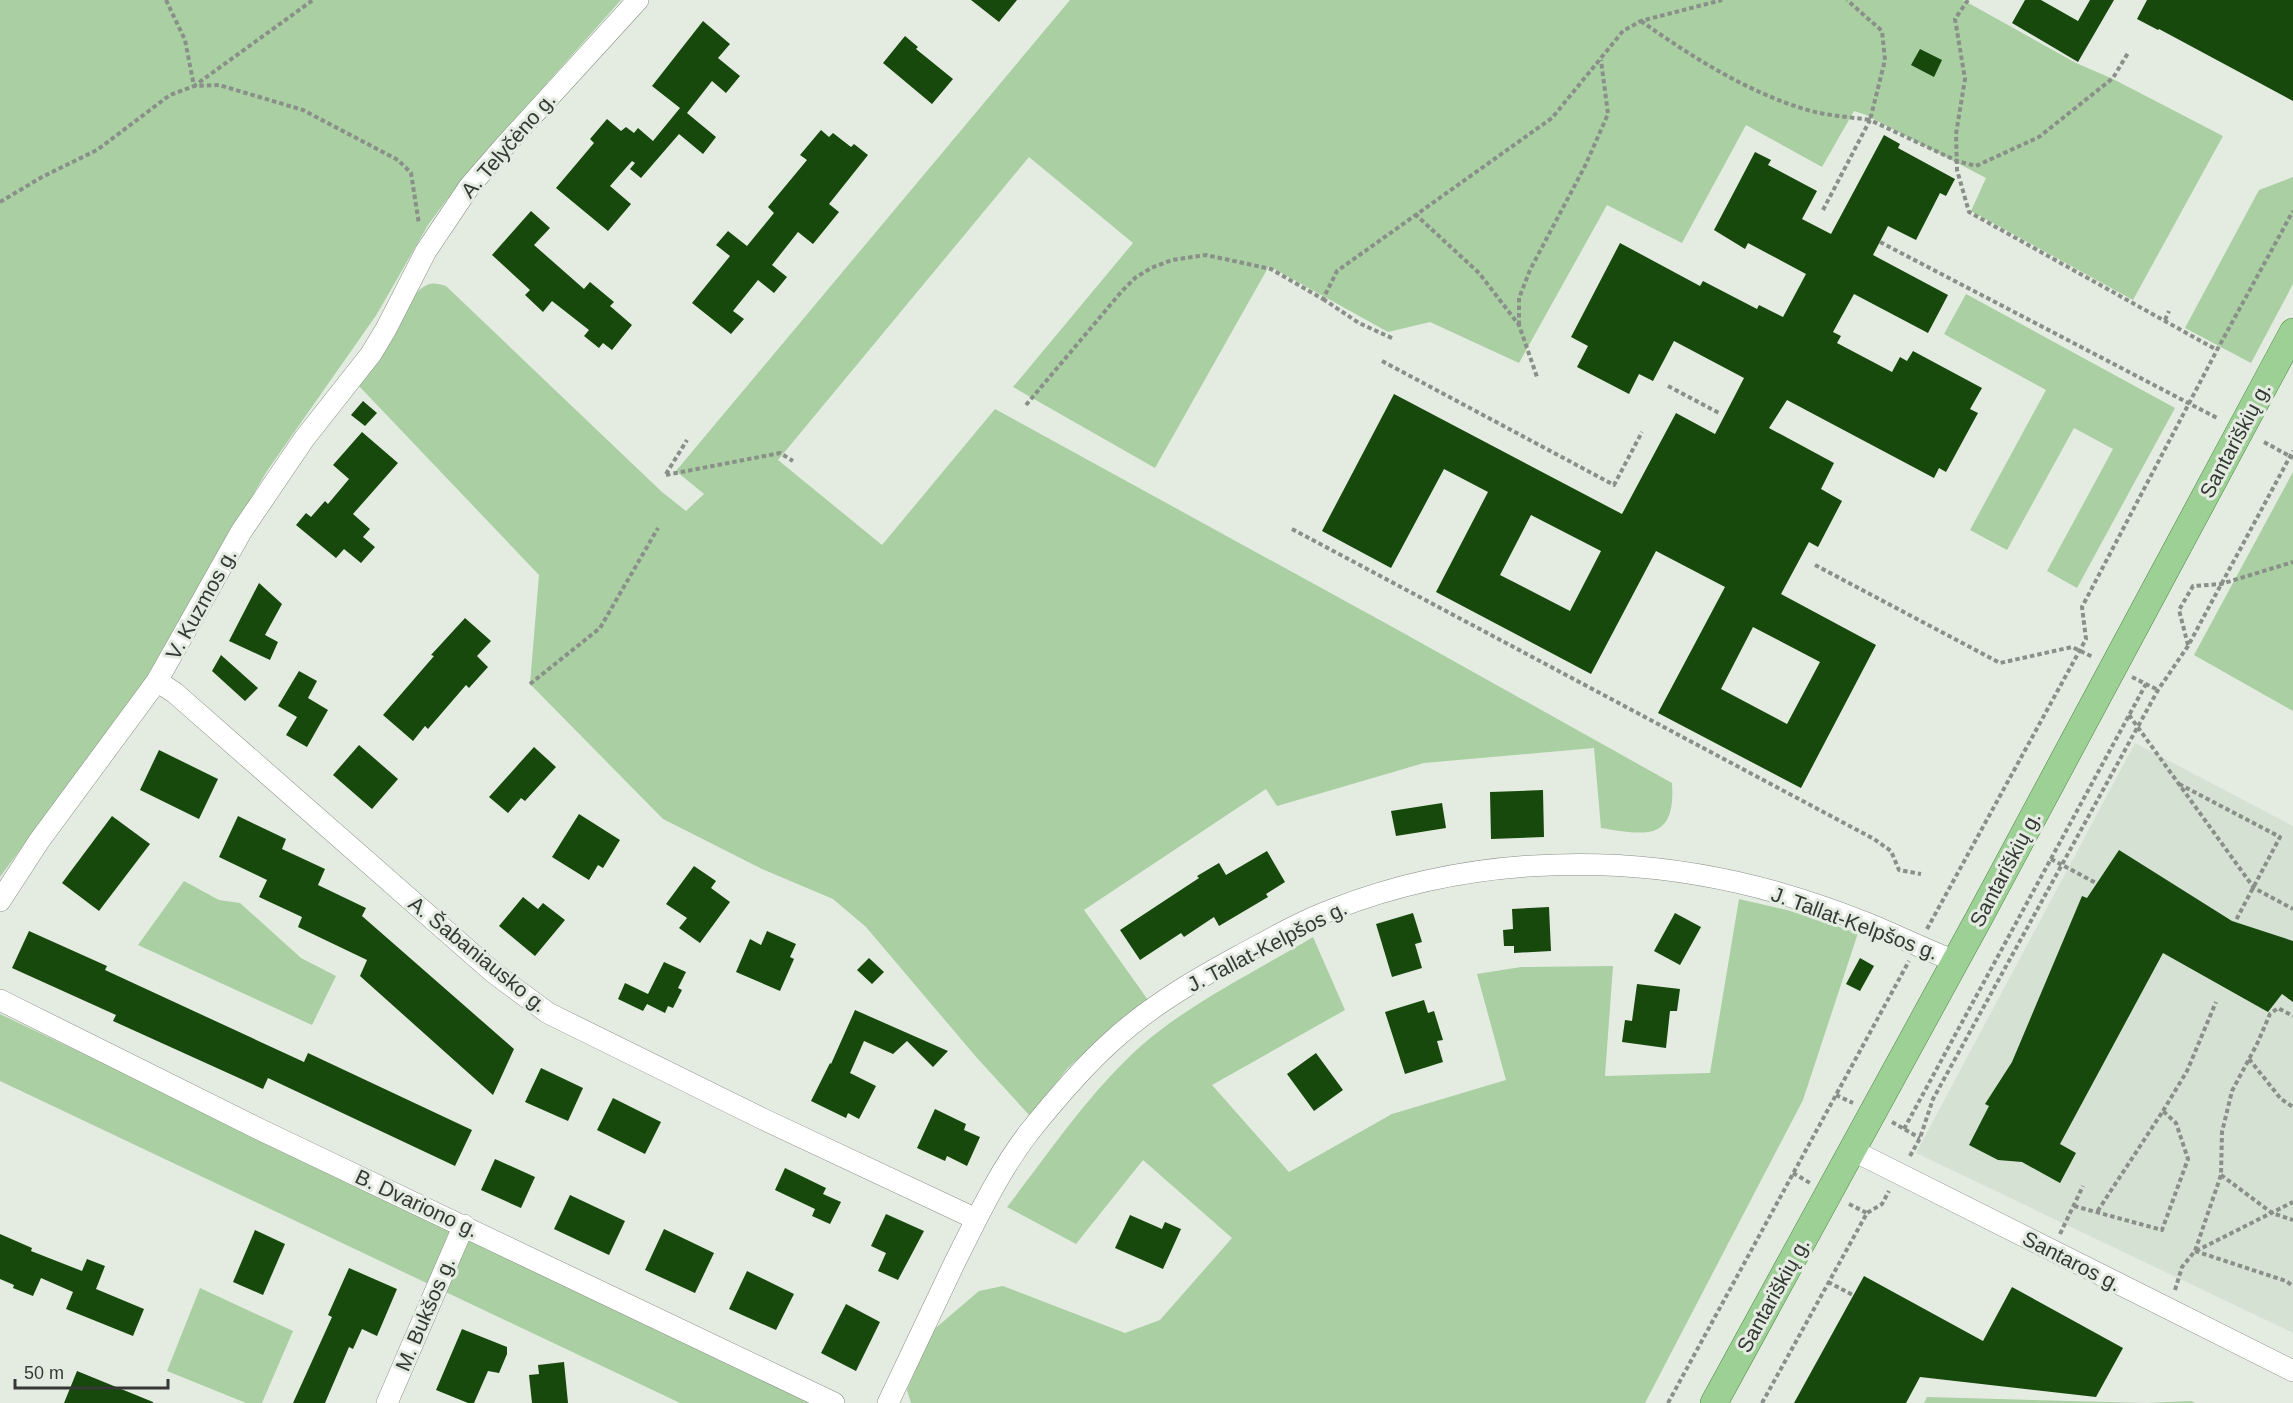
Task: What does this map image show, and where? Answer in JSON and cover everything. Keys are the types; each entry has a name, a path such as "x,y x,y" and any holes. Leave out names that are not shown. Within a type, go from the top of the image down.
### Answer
{"main road":[{"name":"Santariškių g.","path":"1714,1403 1955,961 2293,332"}],"street":[{"name":"A. Telyčėno g.","path":"398,305 426,251 469,187 638,0"},
{"name":"V. Kuzmos g.","path":"0,901 39,841 157,681 241,532 304,439 371,354 398,305"},
{"name":"A. Šabaniausko g.","path":"157,681 184,700 494,973 548,1013 763,1119 976,1219"},
{"name":"J. Tallat-Kelpšos g.","path":"888,1403 976,1219 1001,1173 1029,1133 1067,1087 1110,1042 1148,1011 1191,982 1332,909 1399,887 1450,876 1554,865 1612,865 1673,871 1734,881 1795,898 1872,925 1955,961"},
{"name":"B. Dvariono g.","path":"0,1000 259,1129 834,1403"},
{"name":"Santaros g.","path":"1852,1150 2293,1371"},
{"name":"M. Bukšos g.","path":"387,1403 464,1225"}],"path":[{"path":"166,0 185,40 194,86"},
{"path":"0,202 42,177 98,150 170,95 194,86 313,0"},
{"path":"1323,299 1337,271 1552,118 1623,31 1641,21 1722,0"},
{"path":"1823,210 1870,120 1885,60 1882,31 1847,0"},
{"path":"1968,0 1955,19 1965,79 1956,134 1957,170 1969,212 2217,350"},
{"path":"1641,21 1692,57 1750,88 1811,111 1870,120 1957,161 1977,166 2039,137 2113,78 2128,53"},
{"path":"1519,325 1519,298 1530,270 1585,166 1608,114 1601,59"},
{"path":"194,86 219,85 303,110 399,160 411,173 417,216 426,251"},
{"path":"1925,933 2086,639 2082,607 2293,211"},
{"path":"1415,214 1479,273 1519,325 1537,376"},
{"path":"1880,242 2219,418"},
{"path":"1026,405 1135,278 1151,268 1172,260 1206,255 1271,269 1359,323 1394,339"},
{"path":"2164,320 2169,311"},
{"path":"1382,361 1614,485 1642,432"},
{"path":"1668,386 1719,413"},
{"path":"687,440 666,475 780,453 793,461"},
{"path":"1920,1138 1933,1099 2292,455 2264,442"},
{"path":"530,684 600,628 658,528"},
{"path":"1292,529 1874,838 1891,850 1899,870 1922,874"},
{"path":"2188,645 2179,610 2193,586 2221,584 2293,562"},
{"path":"1815,565 2000,663 2072,647 2080,650"},
{"path":"1904,1129 2146,684"},
{"path":"2129,715 2254,888 2293,909"},
{"path":"2179,784 2280,837 2235,922"},
{"path":"2051,859 2096,884"},
{"path":"1918,923 1928,926"},
{"path":"1668,1403 1911,957"},
{"path":"2097,1212 2187,1071 2216,1002"},
{"path":"2169,1309 2182,1267 2195,1251 2221,1175 2222,1132 2232,1091 2270,1014 2278,1008 2293,1016"},
{"path":"2249,1059 2281,1100 2293,1107"},
{"path":"2074,1206 2162,1230 2188,1159 2176,1123 2163,1111"},
{"path":"1762,1403 1867,1213 1882,1204 1899,1174"},
{"path":"2221,1175 2272,1213 2293,1220"},
{"path":"2052,1250 2083,1186"},
{"path":"2195,1251 2293,1202"},
{"path":"2195,1251 2286,1281 2293,1286"},
{"path":"1828,1282 1853,1295"}],"shaded area":[{"path":"2135,743 2293,826 2293,1333 1916,1153"}],"green space":[{"path":"0,0 621,0 465,175 428,225 377,314 267,471 143,683 0,877"},
{"path":"1070,0 1963,0 2076,63 2113,79 2223,136 2133,300 1971,211 1986,178 1866,115 1854,111 1822,167 1746,125 1682,243 1607,205 1519,363 1430,322 1388,332 1269,266 1155,468 1013,387 1133,243 1029,157 778,460 882,545 995,409 1672,783 1669,816 1663,825 1644,832 1601,828 1594,748 1424,763 1277,806 1266,789 1084,910 1148,1000 1102,1036 1067,1069 1030,1116 977,1058 866,927 833,899 762,869 663,819 530,684 539,575 359,386 387,348 413,297 430,284 446,286 662,492 686,511 704,494 676,471"},
{"path":"2293,177 2293,284 2251,363 2185,328 2259,190"},
{"path":"1966,294 2175,408 2077,588 2047,571 2113,449 2074,428 2007,550 1970,530 2046,390 1944,334"},
{"path":"2293,472 2293,711 2194,655"},
{"path":"184,881 219,900 240,903 301,958 336,976 312,1025 138,945"},
{"path":"1739,899 1787,910 1858,933 1803,1100 1645,1403 911,1403 907,1390 931,1332 979,1291 1003,1286 1125,1333 1160,1320 1232,1238 1143,1160 1076,1244 1007,1207 1071,1123 1123,1063 1161,1030 1203,1001 1313,937 1345,1010 1212,1085 1289,1172 1392,1114 1506,1080 1477,974 1521,967 1613,966 1605,1076 1710,1073"},
{"path":"0,1014 818,1403 680,1403 0,1081"},
{"path":"200,1288 293,1331 262,1403 246,1403 167,1371"},
{"path":"1927,1397 2146,1403 1924,1403"},
{"path":"2191,1401 2195,1403 2146,1403"}],"building":[{"path":"971,0 1017,0 999,22"},
{"path":"2025,0 2041,0 2078,21 2090,0 2114,0 2078,62 2012,23"},
{"path":"2147,0 2293,0 2293,101 2137,19"},
{"path":"703,21 730,44 718,58 740,76 726,93 712,81 687,113 716,137 703,154 679,134 641,178 630,169 635,163 632,161 610,186 631,204 608,231 556,188 594,143 590,139 607,119 621,131 626,127 634,133 638,128 653,141 680,108 652,86"},
{"path":"905,36 918,47 916,49 953,79 932,104 883,63"},
{"path":"1920,49 1942,60 1934,77 1911,65"},
{"path":"821,130 829,137 833,133 851,147 854,144 868,155 829,204 839,212 813,244 798,232 772,265 787,277 774,293 758,280 733,311 744,319 731,334 692,303 730,256 716,245 728,231 747,246 774,213 768,207 807,160 800,155"},
{"path":"1884,135 1900,144 1898,148 1955,179 1946,196 1940,193 1916,240 1888,226 1873,255 1948,295 1928,333 1854,294 1833,332 1841,336 1837,343 1892,372 1900,357 1907,361 1913,351 1982,388 1970,409 1978,413 1946,472 1939,468 1934,478 1787,400 1769,428 1834,463 1821,489 1842,501 1818,547 1809,542 1781,594 1876,645 1801,788 1658,713 1725,587 1656,551 1591,674 1436,592 1488,492 1444,469 1391,568 1322,531 1394,394 1622,514 1676,413 1715,434 1744,378 1674,341 1653,381 1639,374 1629,394 1577,367 1588,346 1571,337 1620,243 1700,286 1703,281 1757,309 1759,305 1783,317 1806,274 1748,243 1745,249 1714,230 1755,152 1771,160 1768,165 1817,191 1802,219 1831,234","holes":["1531,515 1601,551 1570,611 1500,575","1753,627 1820,662 1787,724 1721,689"]},
{"path":"531,211 550,228 534,245 584,289 590,282 614,302 610,306 632,325 612,350 603,343 599,348 584,336 589,330 552,301 543,312 525,295 530,290 492,255"},
{"path":"363,401 377,413 365,426 351,415"},
{"path":"362,432 398,463 353,514 370,529 363,537 375,547 361,563 344,549 336,558 296,525 306,513 311,517 325,501 328,504 349,479 333,465"},
{"path":"259,583 282,604 265,635 278,642 270,660 229,641"},
{"path":"465,618 491,641 477,656 488,667 469,688 466,685 428,729 425,726 413,741 383,715 434,656 431,655"},
{"path":"221,655 258,688 245,701 212,671"},
{"path":"299,671 317,681 308,698 328,710 307,747 286,735 297,717 278,706"},
{"path":"359,745 398,779 372,809 333,775"},
{"path":"534,747 556,767 525,801 521,798 508,813 489,797"},
{"path":"159,750 218,779 199,819 140,790"},
{"path":"1543,790 1544,837 1491,839 1490,792"},
{"path":"1442,803 1446,828 1396,836 1391,811"},
{"path":"579,814 620,840 603,868 598,865 589,880 552,857"},
{"path":"112,816 150,844 99,911 62,883"},
{"path":"238,816 286,839 282,849 325,869 318,885 366,908 362,916 514,1049 493,1095 360,976 367,960 298,927 302,917 259,897 267,880 219,857"},
{"path":"2119,850 2232,921 2293,941 2293,1002 2282,994 2268,1012 2163,953 2060,1144 2076,1153 2060,1183 2022,1162 1998,1160 1969,1145 1989,1106 1985,1104 2012,1062 2082,896 2087,898"},
{"path":"1267,851 1285,882 1266,894 1268,897 1219,926 1214,917 1184,937 1181,933 1140,960 1120,930 1219,863 1226,875"},
{"path":"694,866 716,881 711,888 730,902 700,943 679,928 687,918 666,904"},
{"path":"523,897 538,909 543,903 565,920 535,956 499,926"},
{"path":"1549,907 1551,951 1514,953 1514,946 1504,946 1503,930 1513,929 1512,909"},
{"path":"1413,913 1422,942 1415,944 1422,968 1392,977 1376,924"},
{"path":"1675,913 1701,927 1680,965 1654,951"},
{"path":"29,931 107,966 105,970 304,1062 308,1053 472,1130 455,1166 268,1078 263,1089 113,1021 116,1015 12,968"},
{"path":"767,931 796,944 790,957 794,959 780,991 736,972 750,939 761,945"},
{"path":"869,958 884,972 872,984 857,970"},
{"path":"1860,958 1874,966 1860,991 1846,984"},
{"path":"664,962 686,972 678,988 682,990 673,1008 668,1006 665,1013 647,1004 643,1011 618,999 625,983 648,994"},
{"path":"1637,984 1680,989 1677,1011 1670,1011 1666,1048 1622,1042 1625,1020 1632,1021"},
{"path":"1424,1000 1428,1013 1434,1011 1443,1040 1437,1041 1443,1062 1405,1074 1385,1012"},
{"path":"855,1010 948,1051 933,1067 907,1041 893,1054 864,1041 850,1073 876,1086 859,1119 848,1113 846,1118 811,1101 831,1064"},
{"path":"1316,1053 1343,1090 1314,1111 1287,1074"},
{"path":"541,1068 583,1088 568,1121 525,1102"},
{"path":"613,1098 661,1122 645,1154 597,1130"},
{"path":"935,1109 966,1124 964,1130 980,1137 967,1166 947,1156 945,1161 917,1148"},
{"path":"495,1159 535,1177 521,1208 481,1190"},
{"path":"785,1168 826,1188 823,1194 841,1202 830,1224 812,1216 815,1209 775,1190"},
{"path":"570,1195 625,1221 609,1255 554,1229"},
{"path":"886,1214 924,1231 898,1280 878,1271 886,1253 871,1246"},
{"path":"1130,1215 1162,1229 1165,1222 1181,1229 1163,1269 1115,1248"},
{"path":"664,1229 714,1253 695,1293 645,1270"},
{"path":"255,1230 285,1244 263,1295 233,1282"},
{"path":"0,1234 32,1248 31,1251 82,1271 87,1259 105,1266 96,1289 144,1309 133,1336 66,1309 73,1292 41,1278 33,1296 13,1288 14,1285 0,1279"},
{"path":"349,1268 397,1289 377,1336 362,1329 353,1349 349,1347 325,1403 293,1403 332,1317 328,1315"},
{"path":"747,1271 794,1294 776,1330 729,1309"},
{"path":"1864,1276 1983,1341 2012,1287 2123,1348 2096,1397 1920,1377 1906,1403 1794,1403"},
{"path":"846,1304 880,1322 856,1371 821,1353"},
{"path":"462,1329 507,1347 507,1354 499,1373 488,1371 474,1403 468,1403 436,1390"},
{"path":"564,1362 568,1403 532,1403 529,1375 539,1374 538,1365"},
{"path":"77,1371 153,1402 153,1403 64,1403"}]}
